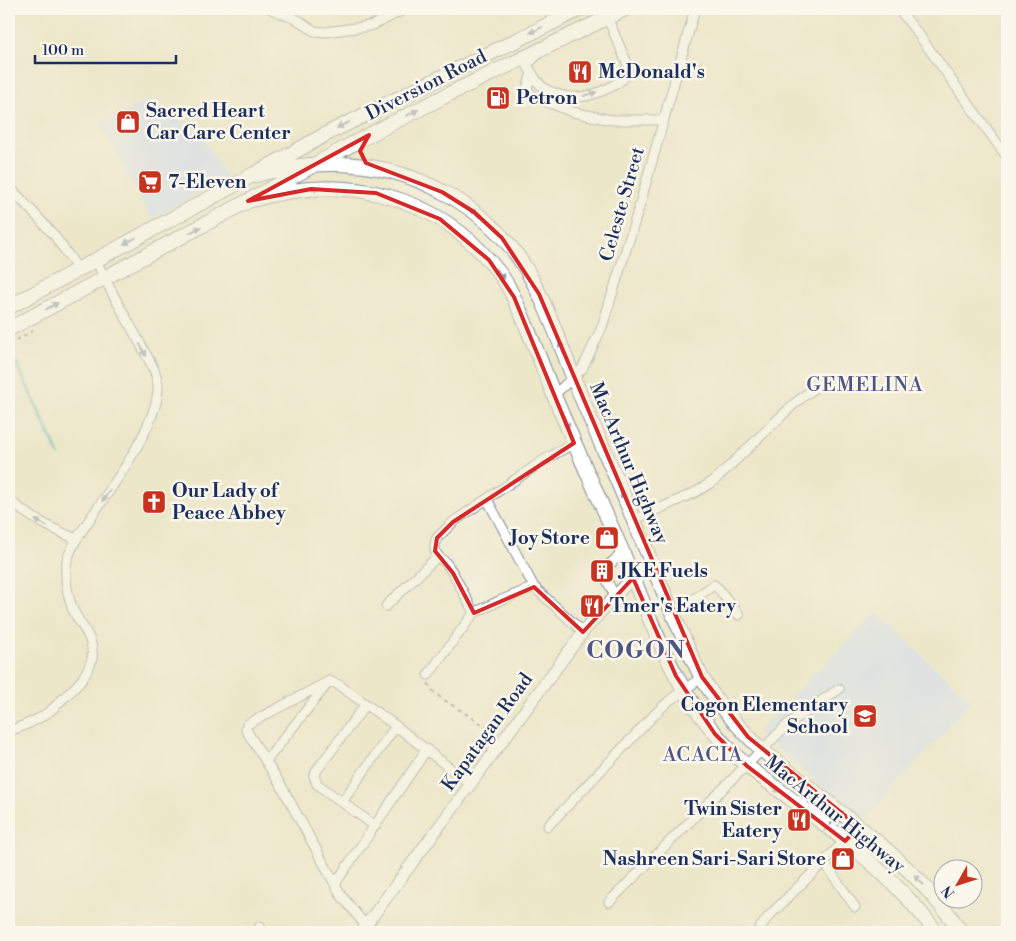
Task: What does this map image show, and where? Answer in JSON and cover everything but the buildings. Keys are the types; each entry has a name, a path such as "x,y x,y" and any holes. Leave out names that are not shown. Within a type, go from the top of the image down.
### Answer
{"highway":[{"name":"Diversion Road","path":"9,307 330,132 580,9"},
{"name":"Diversion Road","path":"248,201 449,94 625,9"},
{"path":"369,135 361,148 361,156 366,163 376,168"},
{"name":"MacArthur Highway","path":"251,176 279,169 316,164 344,164 376,168 406,176 442,192 474,212 502,238 515,253 539,294 650,560 702,677 733,721 748,737 906,867 940,903 961,932"},
{"name":"MacArthur Highway","path":"248,201 278,193 311,189 344,188 363,190 408,203 440,219 473,244 502,276 514,297 574,443 666,654 693,704 715,734 746,766 845,841 898,888 936,932"},
{"path":"9,329 248,201"}],"main road":[{"name":"Kapatagan Road","path":"363,929 583,632 650,560"}],"street":[{"path":"272,9 290,16 314,30 325,32 373,25 404,9"},
{"name":"Celeste Street","path":"554,395 582,369 602,327 638,211 695,9"},
{"path":"899,9 1007,157"},
{"path":"544,48 527,65 540,86 560,96 578,97 610,87 624,78 628,71 627,63 607,17"},
{"path":"532,73 527,88 534,97 573,112 611,120 664,120"},
{"path":"9,186 54,235 78,269"},
{"path":"9,731 28,724 50,711 83,679 92,659 91,642 86,630 73,610 68,596 66,565 76,539 118,479 140,441 155,409 158,386 156,373 96,260"},
{"path":"634,520 696,492 716,480 794,404 823,381"},
{"path":"474,613 452,573 435,551 437,538 453,522 544,460 574,443"},
{"path":"487,499 534,588 583,632"},
{"path":"9,500 47,526 76,539"},
{"path":"615,596 605,572 623,553"},
{"path":"386,606 438,556"},
{"path":"673,614 714,585 739,615"},
{"path":"428,675 474,613 499,600 534,588"},
{"path":"548,826 658,711 702,677"},
{"path":"266,761 329,681"},
{"path":"363,929 341,895 282,787 246,730 248,724 329,681 339,685 366,704 427,749 470,784"},
{"path":"609,902 788,724 839,689"},
{"path":"366,704 314,776 317,784 375,826"},
{"path":"342,802 396,726"},
{"path":"335,884 427,749"},
{"path":"757,932 768,917 859,827"},
{"path":"824,862 856,907"}],"path":[{"path":"9,20 18,9"},
{"path":"9,344 39,327"},
{"path":"428,675 428,684 433,692 505,738"},
{"path":"824,832 845,810"}],"highlighted area":[{"path":"369,135 360,151 366,163 442,192 474,212 502,238 539,294 702,677 748,737 859,827 845,841 747,766 715,734 676,676 633,578 583,632 534,587 474,613 453,573 435,551 437,538 453,522 574,443 514,297 489,260 440,219 376,193 311,189 248,201"}],"shaded area":[{"path":"149,99 201,135 227,178 151,219 100,123"},
{"name":"Cogon Elementary School","path":"876,613 972,701 863,822 757,732"}],"waterway":[{"path":"16,362 59,455"}],"place":[{"name":"McDonald's","path":"580,72"},
{"name":"Petron","path":"498,98"},
{"name":"Sacred Heart Car Care Center","path":"128,122"},
{"name":"7-Eleven","path":"150,182"},
{"name":"Our Lady of Peace Abbey","path":"154,502"},
{"name":"Joy Store","path":"607,538"},
{"name":"JKE Fuels","path":"602,571"},
{"name":"Tmer's Eatery","path":"592,606"},
{"name":"Cogon Elementary School","path":"865,716"},
{"name":"Twin Sister Eatery","path":"799,820"},
{"name":"Nashreen Sari-Sari Store","path":"843,859"}],"district":[{"name":"GEMELINA","path":"865,385"},
{"name":"COGON","path":"636,651"},
{"name":"ACACIA","path":"703,755"}]}
